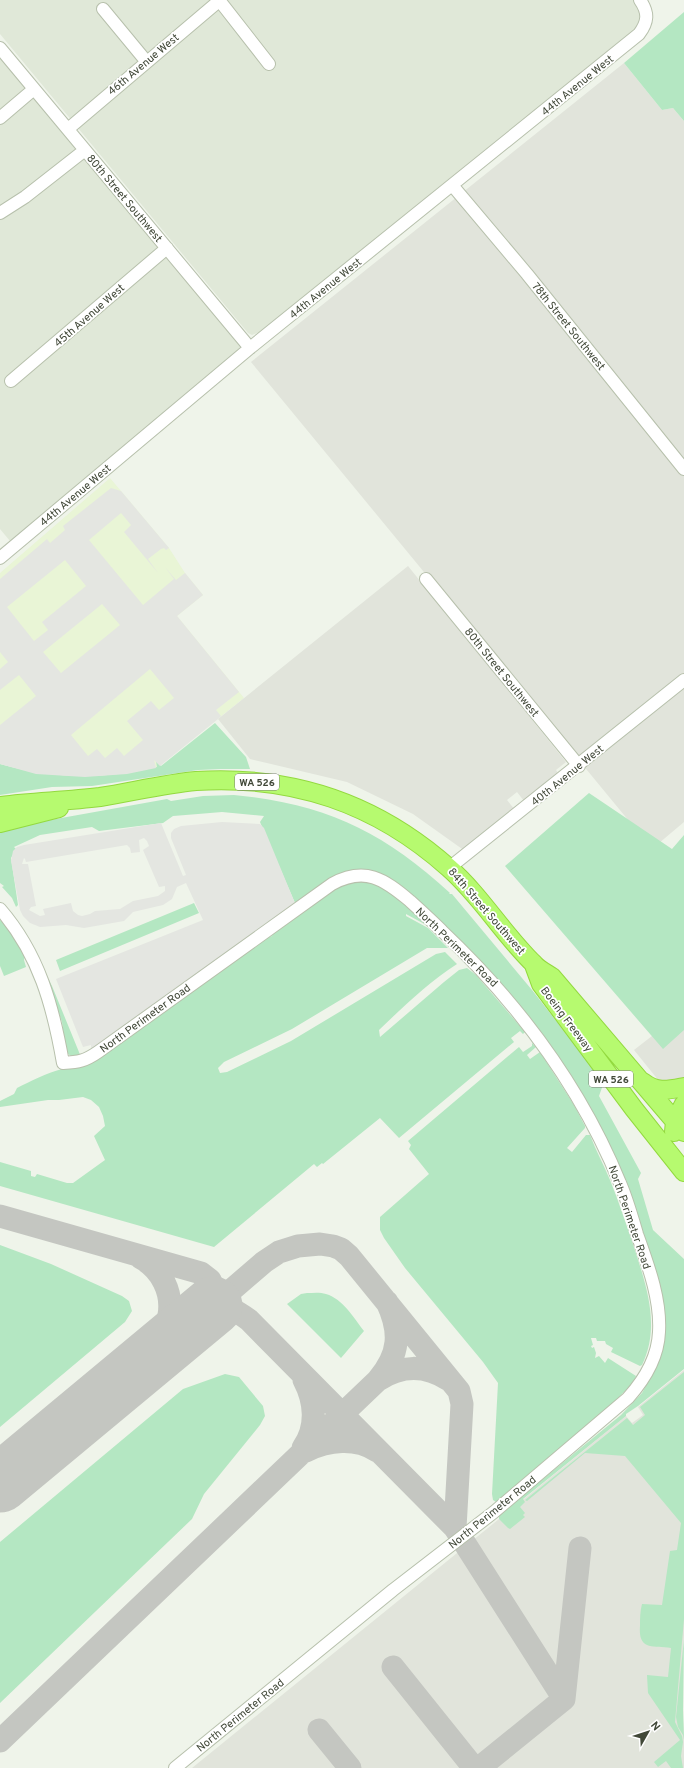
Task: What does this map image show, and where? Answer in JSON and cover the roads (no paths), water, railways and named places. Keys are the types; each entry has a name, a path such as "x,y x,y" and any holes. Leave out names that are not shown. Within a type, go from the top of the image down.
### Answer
{"highway":[{"name":"84th Street Southwest","path":"0,806 98,797 194,781 240,780 272,783 339,799 370,812 406,834 449,868 475,895 534,965"},
{"name":"84th Street Southwest","path":"0,823 98,797"},
{"name":"Boeing Freeway","path":"534,965 552,976 679,1127"},
{"name":"Boeing Freeway","path":"534,965 541,984 634,1109 684,1172"},
{"path":"639,1079 651,1089 684,1087"},
{"path":"684,1104 679,1127 673,1139 675,1146 684,1161"}],"street":[{"name":"46th Avenue West","path":"68,129 219,0"},
{"path":"219,0 269,64"},
{"name":"44th Avenue West","path":"0,558 250,348 639,34 646,25 647,19 646,12 640,0"},
{"path":"103,9 146,61"},
{"name":"80th Street Southwest","path":"0,48 250,348"},
{"path":"0,118 34,89"},
{"path":"0,213 25,197 85,150"},
{"name":"78th Street Southwest","path":"452,185 527,274 684,469"},
{"name":"45th Avenue West","path":"11,381 167,248"},
{"name":"80th Street Southwest","path":"426,579 579,766"},
{"name":"40th Avenue West","path":"449,868 579,766 684,680"},
{"name":"North Perimeter Road","path":"0,909 19,932 29,950 56,1022 63,1063 80,1062 87,1060 332,884 344,878 355,875 381,879 393,887 431,920 468,955 504,994 535,1033 567,1078 594,1127 620,1183 655,1293 659,1319 657,1347 646,1376 628,1398 494,1512 394,1590 175,1768"}]}
